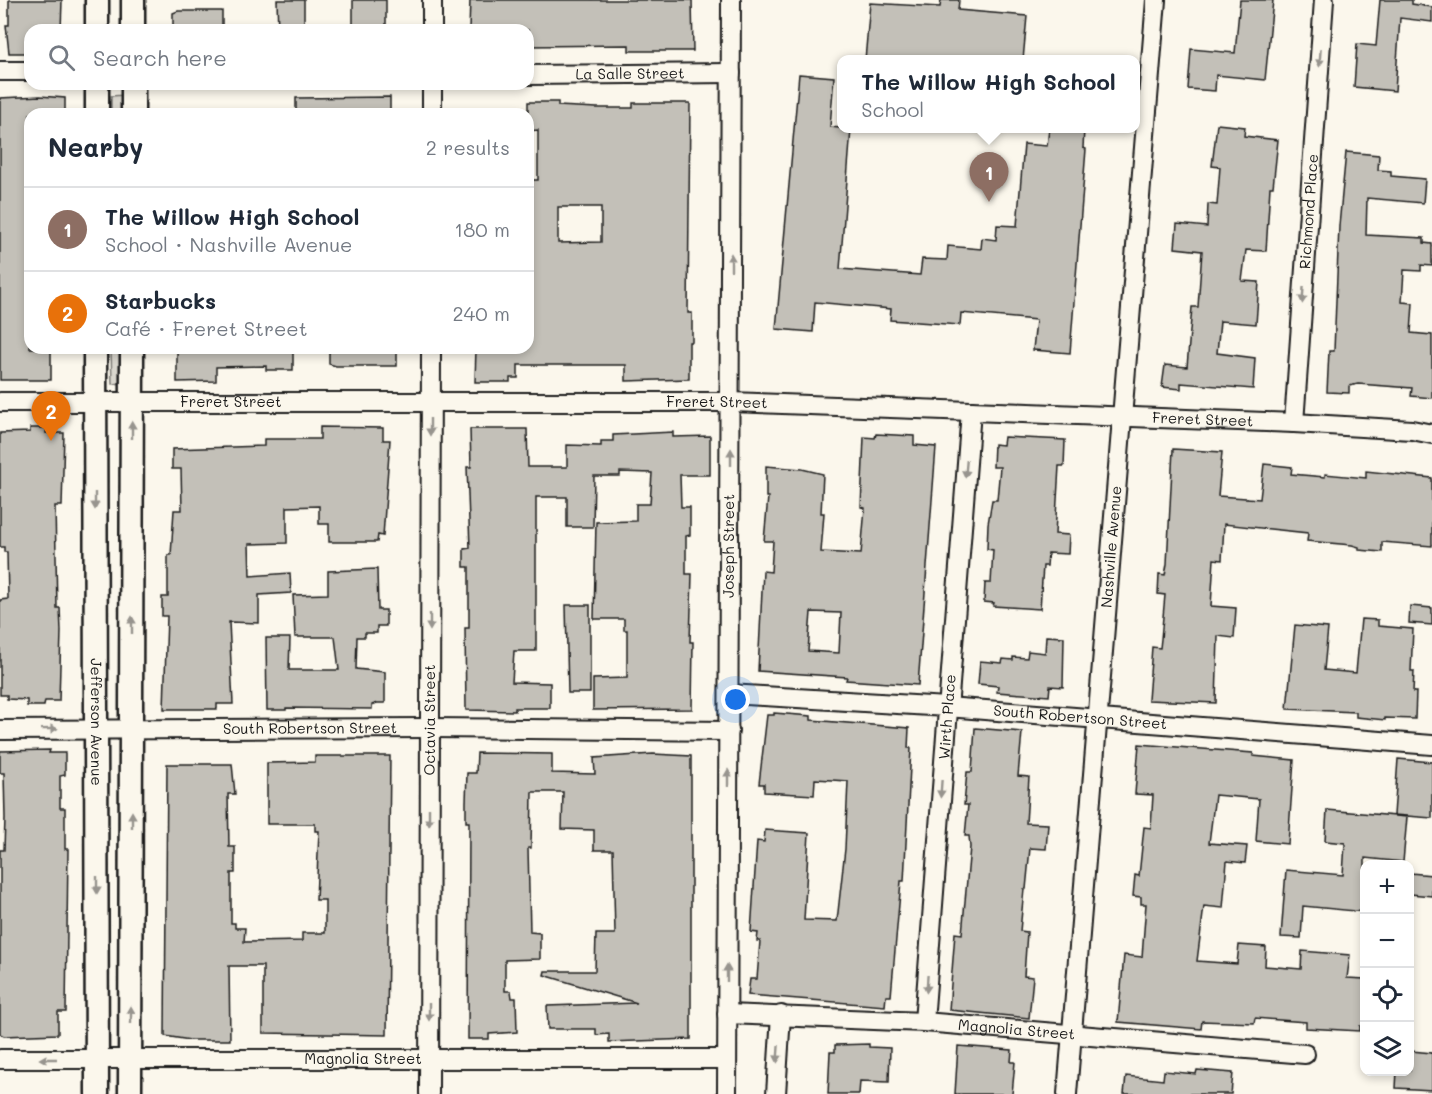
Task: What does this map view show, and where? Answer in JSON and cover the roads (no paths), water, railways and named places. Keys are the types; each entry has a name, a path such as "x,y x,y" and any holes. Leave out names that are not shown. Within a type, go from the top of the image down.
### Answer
{"street":[{"path":"97,0 97,24"},
{"path":"133,0 133,24"},
{"path":"432,0 432,24"},
{"name":"Joseph Street","path":"727,1094 731,0"},
{"name":"Nashville Avenue","path":"1067,1094 1156,0"},
{"name":"Richmond Place","path":"1294,423 1324,0"},
{"path":"0,71 24,71"},
{"name":"La Salle Street","path":"534,75 731,74"},
{"path":"96,108 97,90"},
{"path":"133,90 133,108"},
{"path":"432,90 432,108"},
{"name":"Jefferson Avenue","path":"95,354 97,1094"},
{"path":"130,1094 132,354"},
{"name":"Octavia Street","path":"429,1094 430,354"},
{"name":"Freret Street","path":"0,402 731,402 1294,423 1413,430 1432,434"},
{"name":"Wirth Place","path":"924,1022 971,411"},
{"name":"South Robertson Street","path":"729,694 947,707 1432,745"},
{"name":"South Robertson Street","path":"0,730 429,728 729,731"},
{"name":"Magnolia Street","path":"727,1014 924,1022 1305,1054"},
{"path":"776,1094 781,1015"},
{"name":"Magnolia Street","path":"0,1059 726,1059"}],"place":[{"name":"The Willow High School","path":"989,202"},
{"name":"Starbucks","path":"51,441"}]}
